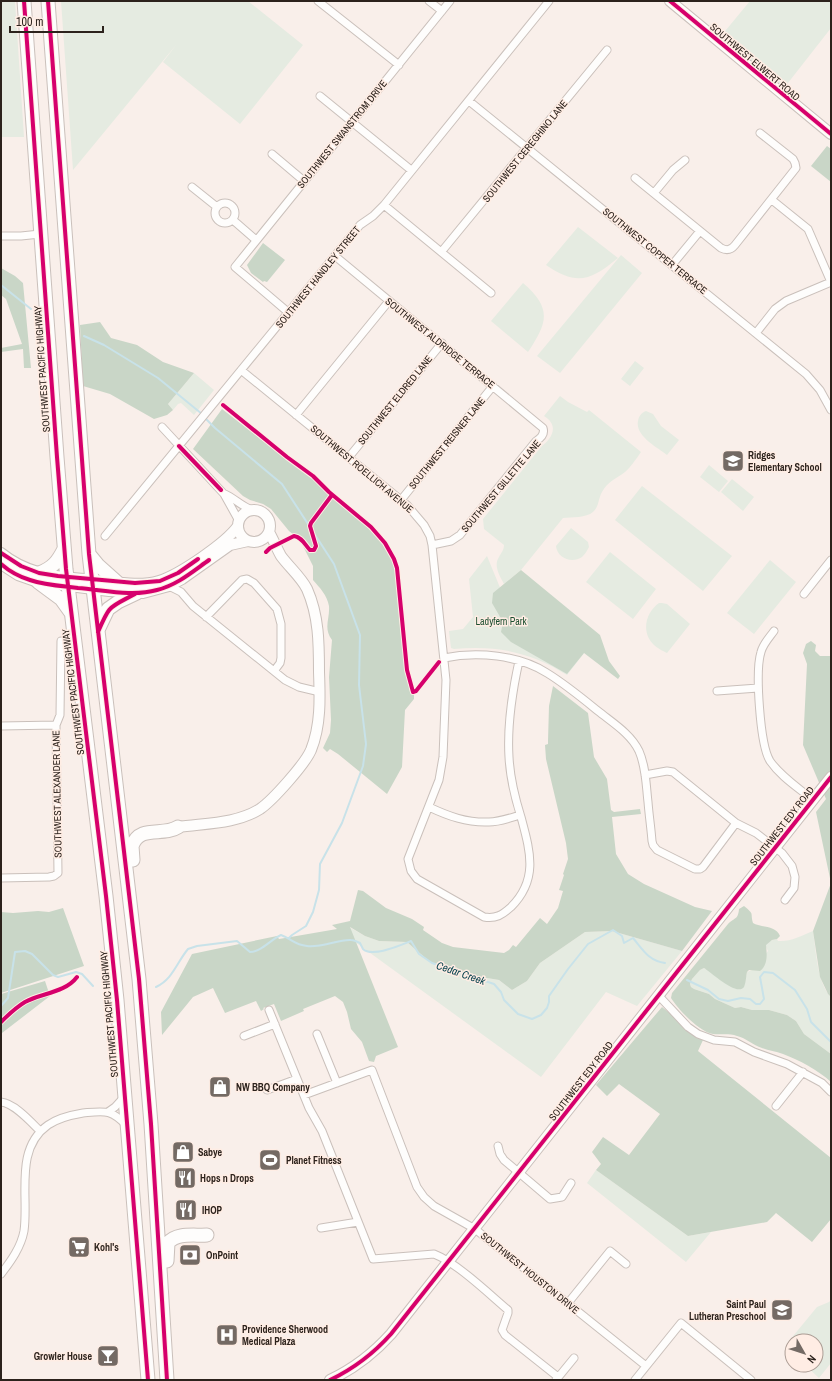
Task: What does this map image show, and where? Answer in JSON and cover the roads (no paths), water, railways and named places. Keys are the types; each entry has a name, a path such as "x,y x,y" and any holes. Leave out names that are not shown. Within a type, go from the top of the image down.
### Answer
{"highway":[{"name":"SOUTHWEST PACIFIC HIGHWAY","path":"24,1 64,549 112,947 148,1380"},
{"path":"48,1 89,554 129,887 144,1040 167,1380"},
{"path":"64,549 54,565 38,577 61,599 72,615"},
{"path":"89,554 98,565 117,582"},
{"path":"98,632 108,609 118,602 137,593"},
{"path":"120,816 134,827 142,828 175,824 178,827 174,830 145,833 136,838 132,846 134,863 129,887"},
{"path":"161,1277 167,1269 167,1247 170,1240 177,1236 183,1235 208,1235"}],"main road":[{"name":"SOUTHWEST ELWERT ROAD","path":"670,1 831,134"},
{"path":"92,584 117,582 135,584 153,582 178,573 224,542 234,532 245,512 252,510 261,511 268,518 270,527 269,532 280,555 306,589 316,617 319,645 321,702 317,729 311,750 304,762 271,800 255,811 236,819 178,827"},
{"path":"238,524 241,535 280,555"},
{"path":"1,564 18,575 92,584 137,593 153,591 169,586 182,579 230,545 253,541 266,536 269,532"},
{"path":"1,553 38,577"},
{"name":"SOUTHWEST EDY ROAD","path":"330,1380 362,1361 381,1344 475,1229 831,777"}],"street":[{"path":"318,1 399,65"},
{"path":"429,1 442,11"},
{"name":"SOUTHWEST SWANSTROM DRIVE","path":"289,313 235,267 450,1"},
{"name":"SOUTHWEST HANDLEY STREET","path":"105,536 360,225 373,216 384,205 549,1"},
{"name":"SOUTHWEST CEREGHINO LANE","path":"442,251 607,50"},
{"path":"320,96 411,170"},
{"name":"SOUTHWEST COPPER TERRACE","path":"469,100 806,374 820,390 831,410"},
{"path":"635,178 721,248 727,250 731,249 772,200 796,168 793,159 760,133"},
{"path":"272,154 304,181"},
{"path":"654,193 673,170 685,160"},
{"path":"192,187 217,207"},
{"path":"756,332 775,309 786,301 831,282 808,229 772,200"},
{"path":"226,203 233,207 233,220 226,223 219,221 215,217 217,207 226,203"},
{"path":"384,205 491,292"},
{"path":"233,220 256,240"},
{"path":"672,265 700,231"},
{"path":"1,236 40,234"},
{"name":"SOUTHWEST ALDRIDGE TERRACE","path":"335,256 542,426 544,430"},
{"path":"296,415 389,301"},
{"name":"SOUTHWEST ELDRED LANE","path":"349,457 442,343"},
{"name":"SOUTHWEST ROELLICH AVENUE","path":"241,370 401,500 418,516 430,536 446,680 443,756 439,780 408,859 411,871 421,881 484,917 498,917 505,913 517,901 526,887 530,868 530,854 520,815"},
{"name":"SOUTHWEST REISNER LANE","path":"401,500 493,386"},
{"path":"162,427 224,494 238,524"},
{"name":"SOUTHWEST GILLETTE LANE","path":"432,545 451,541 460,535 536,441 542,437 544,430"},
{"path":"224,494 230,496 242,506 252,510"},
{"path":"804,594 831,560"},
{"path":"181,592 182,579"},
{"path":"206,617 242,580 247,579 252,581 275,606 279,615 281,658 280,663 274,671"},
{"path":"169,586 181,592 190,603 206,617 294,686 320,692"},
{"path":"774,631 761,651 758,688 763,732 769,759 779,771 813,800"},
{"name":"SOUTHWEST ALEXANDER LANE","path":"1,878 49,877 56,875 58,869 56,725 60,715 60,641"},
{"path":"444,658 477,655 508,658 531,664 548,673 624,732 634,743 643,765 653,845 657,850 695,869 700,869 704,867 736,823"},
{"path":"429,807 448,816 472,822 491,822 520,815 509,758 512,695 519,661"},
{"path":"717,691 758,688"},
{"path":"1,726 56,725"},
{"path":"645,775 667,771 673,772 736,823 756,833 776,847 790,863 796,877 794,888 785,900"},
{"path":"658,995 688,1026 704,1037 740,1044 754,1052 787,1064 822,1083 831,1092"},
{"path":"269,1010 296,1079 309,1108 322,1131 373,1259 434,1254 456,1267 508,1310 502,1330 505,1335 557,1379 574,1358"},
{"path":"244,1036 275,1024"},
{"path":"304,1095 337,1083 317,1034"},
{"name":"SOUTHWEST HOUSTON DRIVE","path":"337,1083 372,1070 418,1186 424,1197 434,1206 475,1229 646,1366"},
{"path":"776,1106 803,1072"},
{"path":"267,1090 296,1079"},
{"path":"108,1112 125,1096"},
{"path":"1,1102 4,1102 15,1109 40,1131"},
{"path":"1,1274 16,1253 21,1243 24,1231 26,1159 33,1141 40,1131 52,1123 77,1114 108,1112 116,1115 127,1126"},
{"path":"498,1146 500,1154 504,1160 550,1199 562,1197 571,1183"},
{"path":"320,1228 358,1222"},
{"path":"568,1303 610,1251 626,1264"},
{"path":"635,1380 681,1322 751,1380"}],"waterway":[{"path":"1,285 31,309"},
{"path":"84,336 104,345 158,378 202,414"},
{"path":"205,418 282,484 334,564 360,635 359,685 366,744 363,766 342,823 320,864 319,890 313,912 306,926 289,938"},
{"name":"Cedar Creek","path":"156,987 167,980 188,949 197,946 237,941 250,952 262,948 281,935 296,943 307,946 318,946 352,940 360,943 363,949 373,952 387,950 411,941 419,954 432,963 494,984 501,992 504,1000 518,1014 532,1019 541,1015 547,1008 549,996 588,944 613,930 622,936 624,943 633,938 643,951 650,957 659,962 665,963"},
{"name":"Cedar Creek","path":"1,1006 8,998 15,952 25,951 32,954 53,975 58,977 76,972 82,974 93,986"},
{"name":"Cedar Creek","path":"687,980 708,990 719,999 728,1001 741,998 750,999 756,1004 760,1004 764,999 760,977 764,972 773,973 795,990 807,1009 811,1022 831,1042"}],"place":[{"name":"Ridges Elementary School","path":"733,461"},
{"name":"NW BBQ Company","path":"220,1087"},
{"name":"Sabye","path":"183,1152"},
{"name":"Planet Fitness","path":"270,1160"},
{"name":"Hops n Drops","path":"185,1178"},
{"name":"IHOP","path":"186,1210"},
{"name":"Kohl's","path":"79,1247"},
{"name":"OnPoint","path":"190,1255"},
{"name":"Saint Paul Lutheran Preschool","path":"782,1310"},
{"name":"Providence Sherwood Medical Plaza","path":"227,1335"},
{"name":"Growler House","path":"108,1356"}],"park label":[{"name":"Ladyfern Park","path":"501,621"}]}
